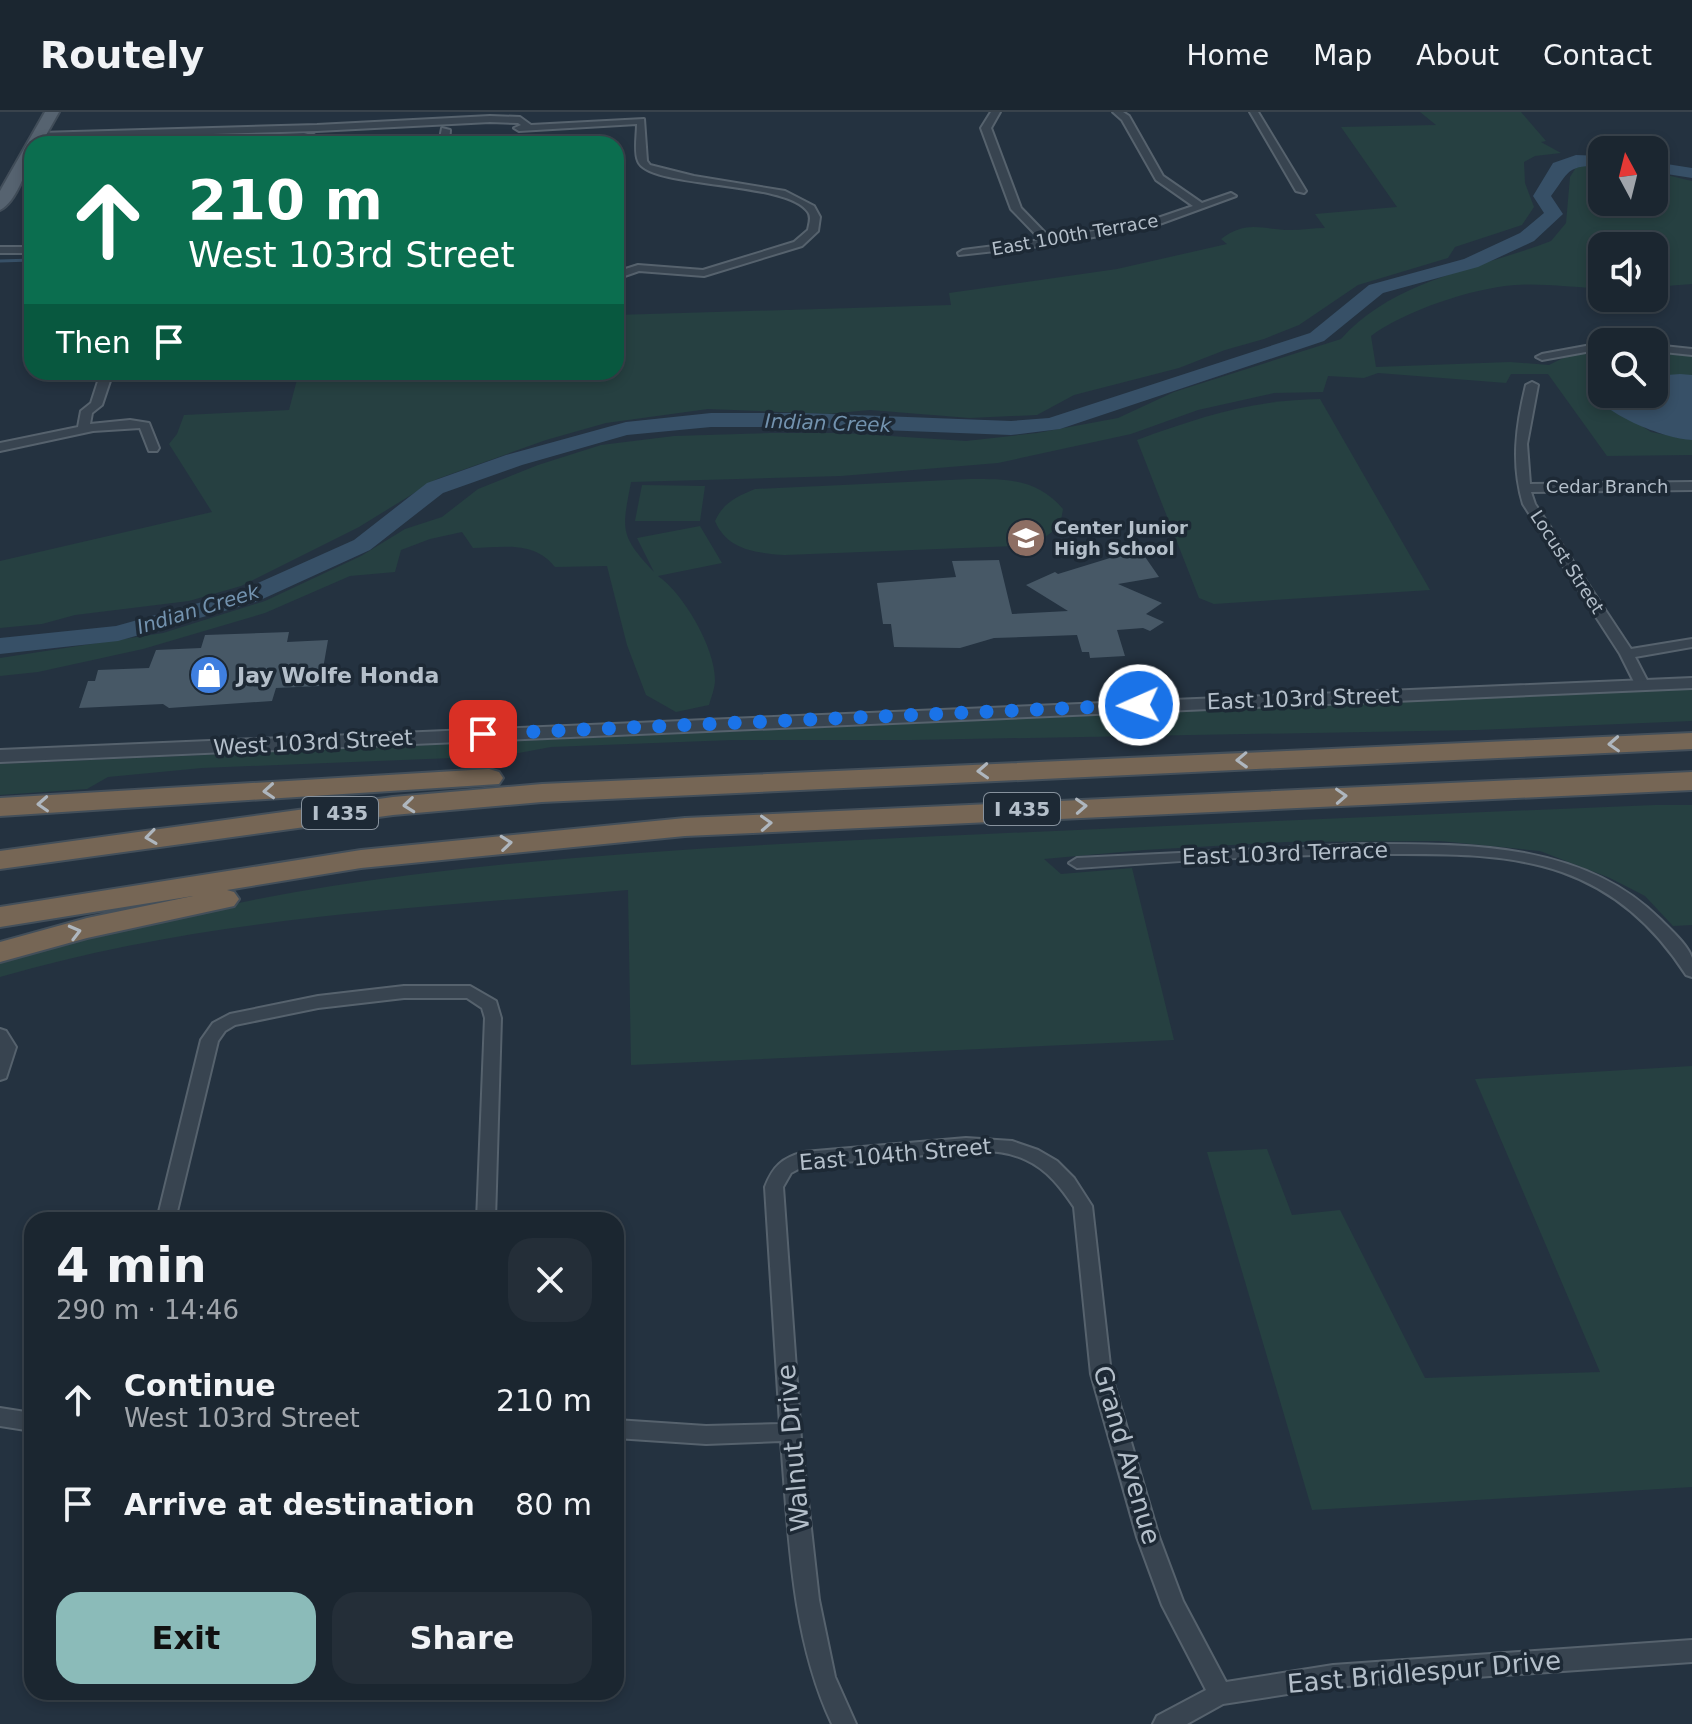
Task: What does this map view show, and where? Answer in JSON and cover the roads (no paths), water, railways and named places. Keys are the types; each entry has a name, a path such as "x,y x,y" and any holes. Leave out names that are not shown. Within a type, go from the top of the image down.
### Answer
{"highway":[{"name":"I 435","path":"0,860 408,805 542,793 1692,741"},
{"path":"0,807 404,781 589,773 682,786"},
{"name":"I 435","path":"0,917 239,876 429,851 685,827 1692,781"},
{"path":"1617,784 1674,798 1692,799"},
{"path":"0,952 200,903 399,873 429,851"}],"main road":[{"path":"38,136 52,112"},
{"path":"0,205 24,162"}],"street":[{"path":"350,127 354,112"},
{"path":"323,136 641,121 653,112"},
{"path":"996,112 986,128 1016,209 1049,242"},
{"path":"1117,112 1126,118 1159,178 1201,207"},
{"path":"1254,112 1301,191"},
{"path":"161,136 505,119 520,120 530,128"},
{"path":"624,273 638,268 704,273 798,244 813,231 815,217 811,208 782,193 694,179 647,167 642,161 641,121"},
{"path":"445,130 445,136"},
{"name":"East 100th Terrace","path":"963,253 1049,242 1154,223 1231,196"},
{"path":"0,250 24,250"},
{"path":"1542,357 1588,349"},
{"path":"1668,349 1692,352"},
{"path":"83,431 87,411 96,405 104,380"},
{"name":"Locust Street","path":"1532,385 1524,416 1519,468 1523,488 1529,504 1627,654 1642,684"},
{"path":"96,405 105,409 109,425"},
{"path":"0,447 109,425 145,425 153,448"},
{"name":"Cedar Branch","path":"1523,488 1692,486"},
{"path":"1627,654 1692,643"},
{"name":"East 103rd Street","path":"674,725 1692,683"},
{"name":"West 103rd Street","path":"0,756 674,725"},
{"name":"East 103rd Terrace","path":"1077,863 1247,851 1410,849 1493,853 1539,860 1569,869 1624,897 1667,934 1692,971"},
{"path":"168,1212 210,1040 219,1027 230,1020 318,1002 404,992 470,992 490,1005 493,1018 486,1212"},
{"path":"0,1035 7,1047 0,1074"},
{"name":"East 104th Street","path":"783,1167 804,1159 977,1143 1011,1146 1052,1166"},
{"name":"Grand Avenue","path":"1052,1166 1070,1182 1083,1206 1101,1374 1148,1537 1173,1605 1220,1694"},
{"name":"Walnut Drive","path":"783,1167 774,1187 790,1432 815,1642 829,1697 844,1724"},
{"path":"0,1417 24,1421"},
{"path":"624,1429 706,1435 790,1432"},
{"name":"East Bridlespur Drive","path":"1165,1724 1220,1694 1333,1676 1692,1651"}],"water":[{"path":"1668,375 1692,375 1692,440 1650,430 1608,408 1668,408"}],"waterway":[{"name":"Indian Creek","path":"0,646 118,633 247,597 362,545 435,488 514,460 626,429 711,420 804,420 1011,428 1052,424 1317,337 1376,289 1471,263 1527,237 1554,214 1542,196 1556,177 1559,167 1576,160 1588,160"},
{"name":"Indian Creek","path":"1668,169 1692,173"},
{"path":"0,261 24,260"}],"place":[{"name":"Center Junior High School","path":"1026,538"},
{"name":"Jay Wolfe Honda","path":"209,675"}]}
